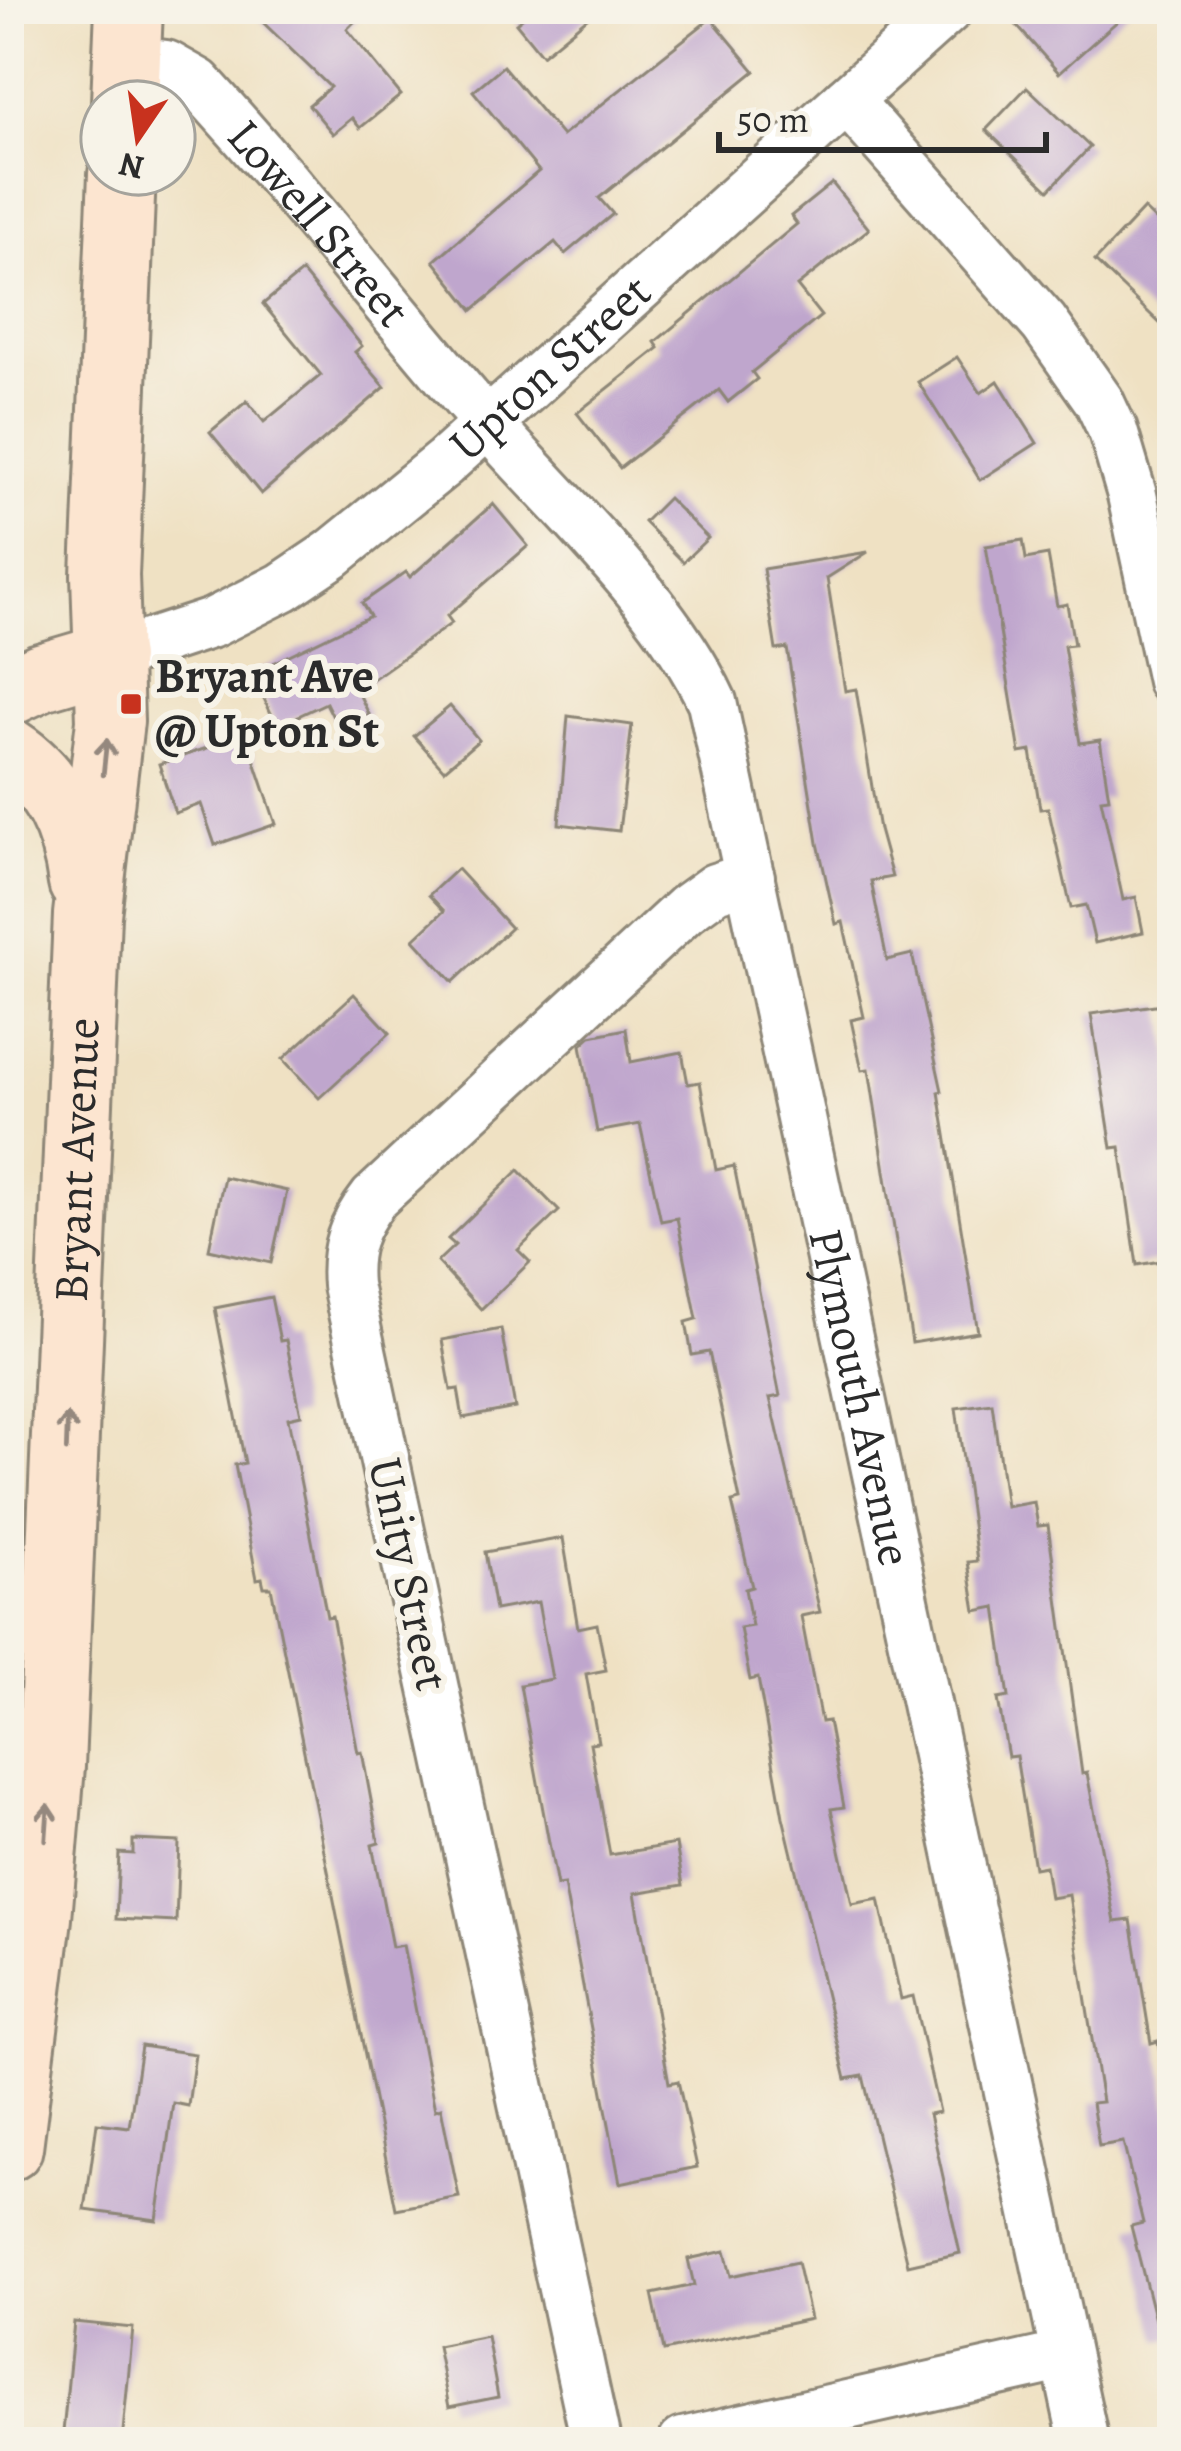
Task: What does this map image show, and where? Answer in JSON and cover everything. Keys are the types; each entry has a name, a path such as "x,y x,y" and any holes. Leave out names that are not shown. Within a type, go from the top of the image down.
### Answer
{"main road":[{"name":"Bryant Avenue","path":"9,2146 46,1843 64,1519 87,915 110,721 105,575 121,198"},
{"path":"9,692 41,677 110,657"},
{"path":"9,752 35,772 65,816 76,845 87,915"},
{"path":"9,1613 39,1580 64,1519"}],"street":[{"name":"Upton Street","path":"110,657 200,628 283,587 370,524 488,424 948,9"},
{"name":"Lowell Street","path":"127,57 166,65 198,83 488,424"},
{"path":"847,100 1084,374 1123,462 1165,614 1172,681"},
{"name":"Plymouth Avenue","path":"488,424 659,616 698,673 720,736 1084,2442"},
{"name":"Unity Street","path":"596,2442 352,1308 347,1248 352,1231 374,1198 686,909 715,888 750,878"},
{"path":"683,2442 1066,2356"}],"building":[{"path":"249,9 367,9 347,29 401,95 360,128 352,118 333,134 309,105 330,87"},
{"path":"533,9 598,9 542,55 516,23"},
{"path":"1002,9 1131,9 1059,73"},
{"path":"711,18 755,71 599,198 613,214 565,254 555,242 473,310 434,261 539,171 473,91 503,66 562,136"},
{"path":"1027,87 1090,147 1049,190 986,130"},
{"path":"832,183 869,229 797,286 821,316 752,372 757,379 728,402 719,390 620,468 577,413 659,348 655,342 797,224 791,216"},
{"path":"1144,209 1172,236 1172,335 1095,261"},
{"path":"302,272 362,346 355,352 385,387 261,494 210,432 247,401 264,422 321,375 263,304"},
{"path":"957,357 981,393 998,381 1037,443 980,480 918,382"},
{"path":"668,498 708,538 683,562 644,522"},
{"path":"493,504 528,546 447,616 452,623 357,690 369,714 339,729 326,703 277,726 252,673 370,616 362,603 406,572 410,577"},
{"path":"1023,540 1026,559 1048,555 1057,606 1067,604 1074,645 1064,646 1080,743 1100,740 1109,798 1101,799 1123,900 1136,897 1143,932 1095,943 1086,905 1071,908 1048,808 1040,809 1031,751 1020,753 986,546"},
{"path":"868,552 827,578 845,691 856,689 879,830 892,877 871,881 887,960 912,954 942,1091 978,1332 912,1343 869,1069 862,1070 851,1020 864,1017 843,922 836,924 787,648 776,650 763,569"},
{"path":"450,706 479,740 444,770 414,736"},
{"path":"568,716 632,725 619,831 559,824"},
{"path":"246,735 276,824 215,845 201,804 175,813 159,764"},
{"path":"457,869 511,928 453,982 414,939 444,911 429,895"},
{"path":"354,994 390,1033 319,1098 283,1059"},
{"path":"1162,1004 1172,1070 1172,1259 1137,1265 1120,1147 1112,1148 1091,1014"},
{"path":"626,1029 631,1062 682,1052 688,1084 700,1082 716,1170 734,1166 780,1396 770,1398 820,1612 801,1616 821,1722 828,1721 844,1807 831,1809 852,1904 879,1899 901,1999 913,1996 939,2112 929,2114 960,2253 908,2265 863,2076 846,2079 783,1817 758,1678 750,1680 740,1628 752,1626 745,1589 752,1587 732,1502 740,1500 709,1352 692,1355 686,1322 697,1319 677,1218 661,1221 640,1124 597,1132 581,1045 591,1036"},
{"path":"519,1170 559,1211 518,1250 530,1262 481,1309 437,1262 455,1245 448,1239"},
{"path":"224,1177 287,1191 271,1263 209,1249"},
{"path":"271,1297 280,1341 286,1340 301,1415 288,1418 327,1617 332,1616 358,1753 362,1752 379,1843 372,1845 392,1947 403,1945 435,2110 441,2108 459,2197 396,2209 271,1587 257,1579 235,1465 245,1463 215,1308"},
{"path":"501,1329 515,1408 463,1418 458,1389 451,1390 442,1340"},
{"path":"992,1403 1006,1507 1034,1502 1038,1526 1048,1525 1082,1774 1087,1773 1115,1922 1131,1920 1151,2043 1158,2041 1172,2128 1172,2338 1160,2340 1131,2226 1143,2223 1123,2142 1099,2146 1092,2103 1102,2102 1069,1895 1050,1898 1045,1866 1034,1868 1016,1756 1008,1757 998,1699 1009,1697 996,1607 976,1611 968,1562 977,1561 956,1408"},
{"path":"563,1538 578,1628 597,1624 606,1670 586,1674 598,1742 590,1743 610,1855 676,1844 683,1885 635,1893 669,2083 678,2081 697,2167 620,2183 564,1885 557,1886 520,1685 552,1679 538,1602 495,1610 485,1552"},
{"path":"133,1840 179,1842 176,1922 116,1919 119,1853 133,1854"},
{"path":"141,2046 195,2054 188,2106 173,2103 157,2220 85,2210 97,2123 129,2127"},
{"path":"725,2251 731,2276 797,2262 810,2319 664,2351 652,2294 694,2285 688,2259"},
{"path":"74,2322 133,2328 122,2442 62,2442"},
{"path":"487,2336 498,2397 449,2407 437,2346"}],"place":[{"name":"Bryant Ave @ Upton St","path":"131,704"}]}
